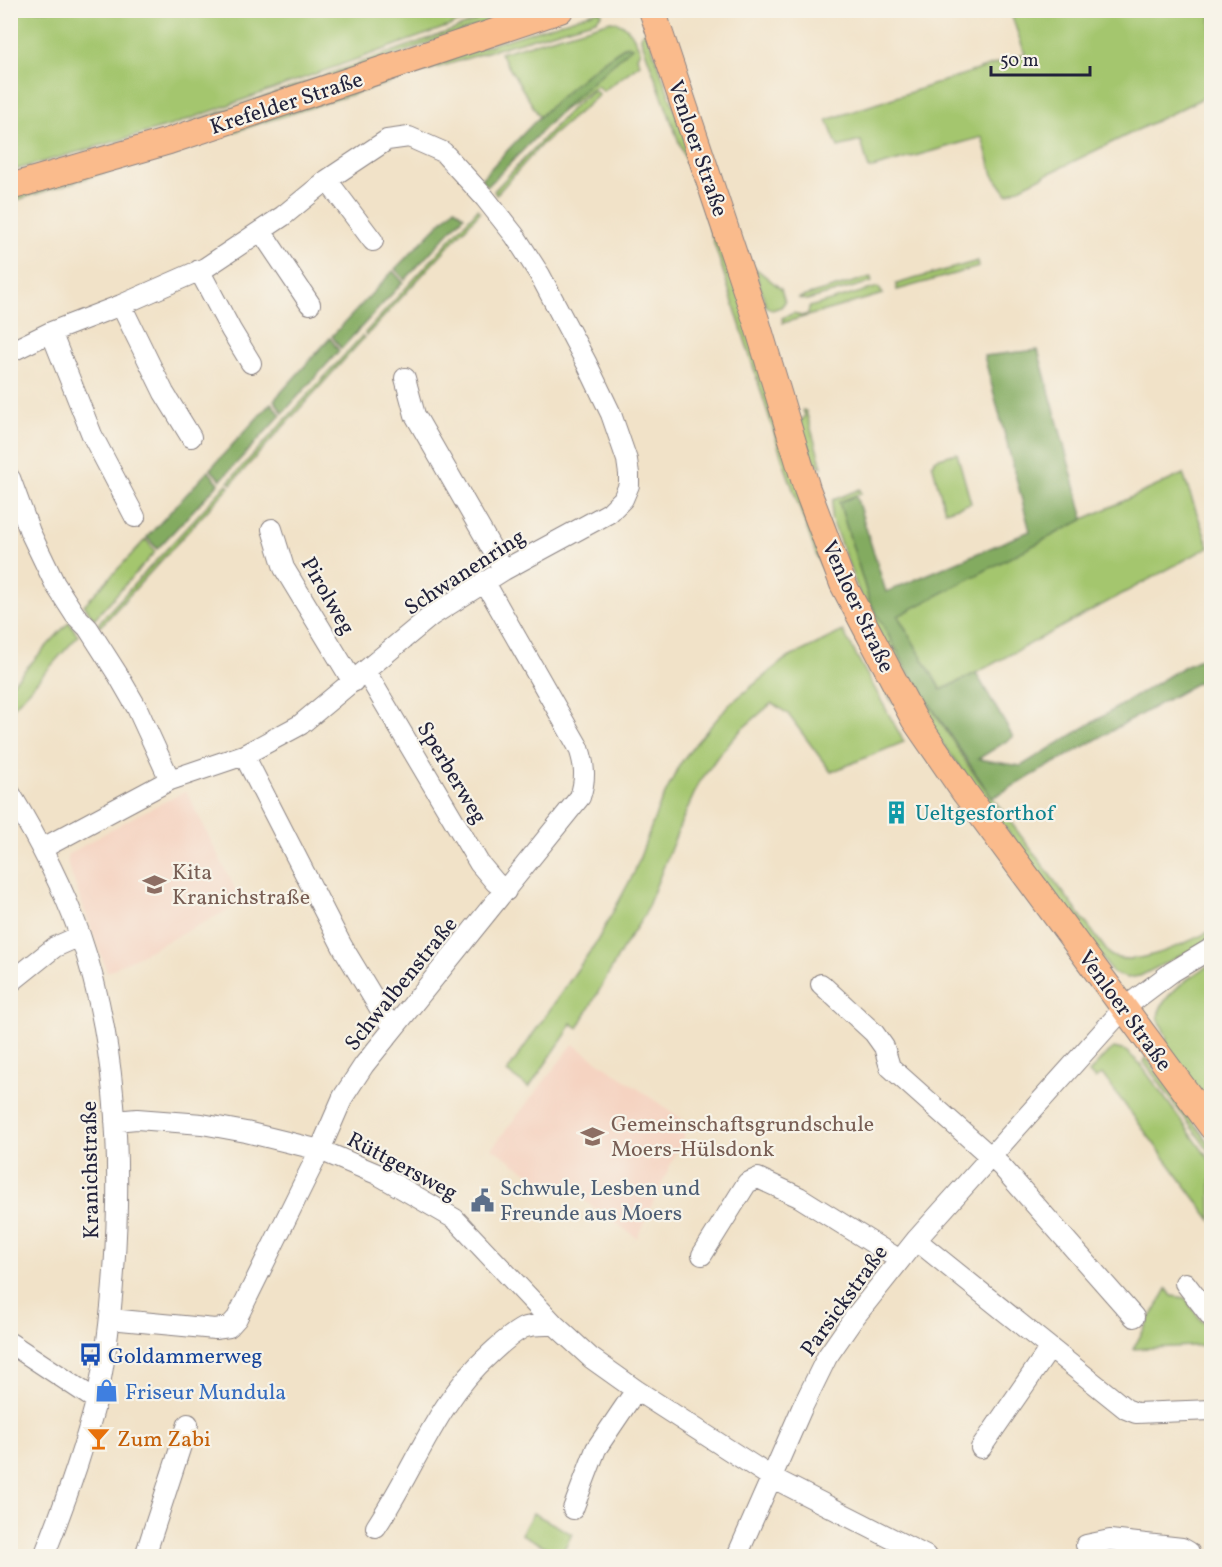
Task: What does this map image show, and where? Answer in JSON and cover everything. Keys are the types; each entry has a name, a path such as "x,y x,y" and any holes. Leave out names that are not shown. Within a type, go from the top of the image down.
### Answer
{"main road":[{"name":"Krefelder Straße","path":"10,187 169,141 560,10"},
{"name":"Venloer Straße","path":"650,15 756,320 807,489 843,584 914,718 965,794 1212,1127"}],"street":[{"name":"Schwanenring","path":"10,352 51,332 121,305 199,270 283,216 327,180 387,141 409,136 442,152 485,198 515,236 556,305 611,414 627,460 629,474 629,485 622,499 609,513 484,581 431,616 300,725 244,755 170,780 43,848"},
{"path":"327,180 374,241"},
{"path":"261,231 310,304"},
{"path":"199,270 251,363"},
{"path":"121,305 164,393 191,437"},
{"path":"51,332 92,435 135,518"},
{"path":"405,378 415,415 504,570"},
{"path":"10,478 30,532 55,584 75,615 88,628 118,675 170,780"},
{"name":"Pirolweg","path":"272,529 284,568 359,677"},
{"name":"Schwalbenstraße","path":"110,1319 215,1329 229,1327 237,1318 320,1150 343,1097 364,1065 580,797 585,782 585,767 579,748 484,581"},
{"name":"Sperberweg","path":"359,677 479,863 506,891"},
{"path":"244,755 342,946 386,1017 395,1026"},
{"name":"Kranichstraße","path":"10,793 43,848 80,936 107,1046 115,1121 118,1217 110,1319 96,1400 70,1489 44,1557"},
{"path":"10,983 56,947 80,936"},
{"name":"Parsickstraße","path":"737,1557 771,1477 827,1357 854,1318 916,1240 1124,1008 1172,972 1212,948"},
{"path":"821,984 874,1033 884,1047 890,1067 990,1157 1134,1317"},
{"name":"Rüttgersweg","path":"115,1121 137,1119 202,1124 246,1132 320,1150 377,1174 455,1219 555,1325 591,1358 636,1390 771,1477 926,1557"},
{"path":"702,1255 747,1183 759,1178 800,1197 900,1260"},
{"path":"916,1240 1126,1409 1136,1413 1212,1410"},
{"path":"1185,1283 1212,1318"},
{"path":"376,1527 396,1496 453,1392 466,1376 501,1344 525,1327 555,1325"},
{"path":"10,1343 96,1400"},
{"path":"981,1448 1050,1348"},
{"path":"573,1509 596,1449 636,1390"},
{"path":"145,1557 188,1424"},
{"path":"1086,1545 1110,1540 1182,1548 1189,1552 1190,1557"}],"shaded area":[{"name":"Kita Kranichstraße","path":"186,791 242,903 107,972 68,865 67,855 130,819"},
{"name":"Gemeinschaftsgrundschule Moers-Hülsdonk","path":"573,1044 689,1124 637,1238 561,1184 555,1191 492,1148"}],"green space":[{"path":"11,10 486,11 170,126 11,171"},
{"path":"495,11 506,11 487,22 273,99 190,123 450,31"},
{"path":"598,11 602,14 596,20 11,202 11,196"},
{"path":"1010,11 1211,11 1211,94 1007,194 993,175 982,137 869,169 861,141 838,147 827,120 1025,54"},
{"path":"611,21 622,24 633,35 640,50 637,57 640,64 603,91 597,86 544,124 500,53"},
{"path":"646,31 893,704 857,640 817,557 784,464 702,205 641,39 641,35"},
{"path":"627,45 632,47 570,102 488,186 481,179 532,124 568,90"},
{"path":"594,90 599,95 541,145 496,195 494,191 574,106"},
{"path":"455,208 464,216 405,280 395,269"},
{"path":"478,209 480,212 366,336 365,333"},
{"path":"978,261 979,267 897,290 896,284"},
{"path":"754,267 781,289 785,302 781,307 772,310 766,306"},
{"path":"393,271 403,282 341,349 332,336"},
{"path":"871,277 872,282 807,300 798,298"},
{"path":"878,287 883,294 783,323 782,318 794,313 801,316 808,314 809,307"},
{"path":"362,336 364,338 231,484 229,481"},
{"path":"330,338 339,351 283,413 274,400"},
{"path":"1038,350 1084,519 898,616 941,690 976,673 1013,737 978,759 1021,766 1185,666 1211,654 1211,675 992,798 911,676 869,600 839,502 856,496 886,592 1030,531 984,356"},
{"path":"271,403 281,415 221,480 210,469"},
{"path":"803,410 806,411 822,467 812,459 804,443 798,424 805,416"},
{"path":"957,453 971,503 945,511 932,463 936,459"},
{"path":"208,471 219,483 157,549 147,537"},
{"path":"1183,474 1209,547 941,690 897,615 1084,519"},
{"path":"227,484 229,487 100,627 98,624 102,619"},
{"path":"860,489 861,493 839,502 869,600 911,676 970,768 1110,955 1133,959 1147,956 1175,947 1211,931 1211,940 1140,976 1127,978 1113,973 934,732 864,605 831,518 833,500"},
{"path":"146,539 155,552 94,619 84,605"},
{"path":"69,622 78,636 11,710 10,686"},
{"path":"843,631 904,742 831,772 788,714 772,703 742,729 718,756 699,783 644,916 626,943 578,1028 571,1023 529,1088 507,1072 597,941 634,873 659,806 680,764 730,704 784,660"},
{"path":"1211,964 1211,1108 1164,1043 1167,1038 1158,1017 1160,1009 1171,994"},
{"path":"1114,1048 1126,1051 1141,1065 1211,1162 1211,1220 1102,1074 1095,1079 1089,1073"},
{"path":"1146,1057 1211,1146 1211,1154 1143,1061"},
{"path":"1167,1289 1172,1296 1185,1298 1211,1334 1211,1345 1133,1349"},
{"path":"533,1513 572,1534 561,1555 521,1534"}],"place":[{"name":"Ueltgesforthof","path":"897,812"},
{"name":"Kita Kranichstraße","path":"154,884"},
{"name":"Gemeinschaftsgrundschule Moers-Hülsdonk","path":"593,1136"},
{"name":"Schwule, Lesben und Freunde aus Moers","path":"482,1200"},
{"name":"Goldammerweg","path":"90,1355"},
{"name":"Friseur Mundula","path":"107,1391"},
{"name":"Zum Zabi","path":"99,1438"}]}
